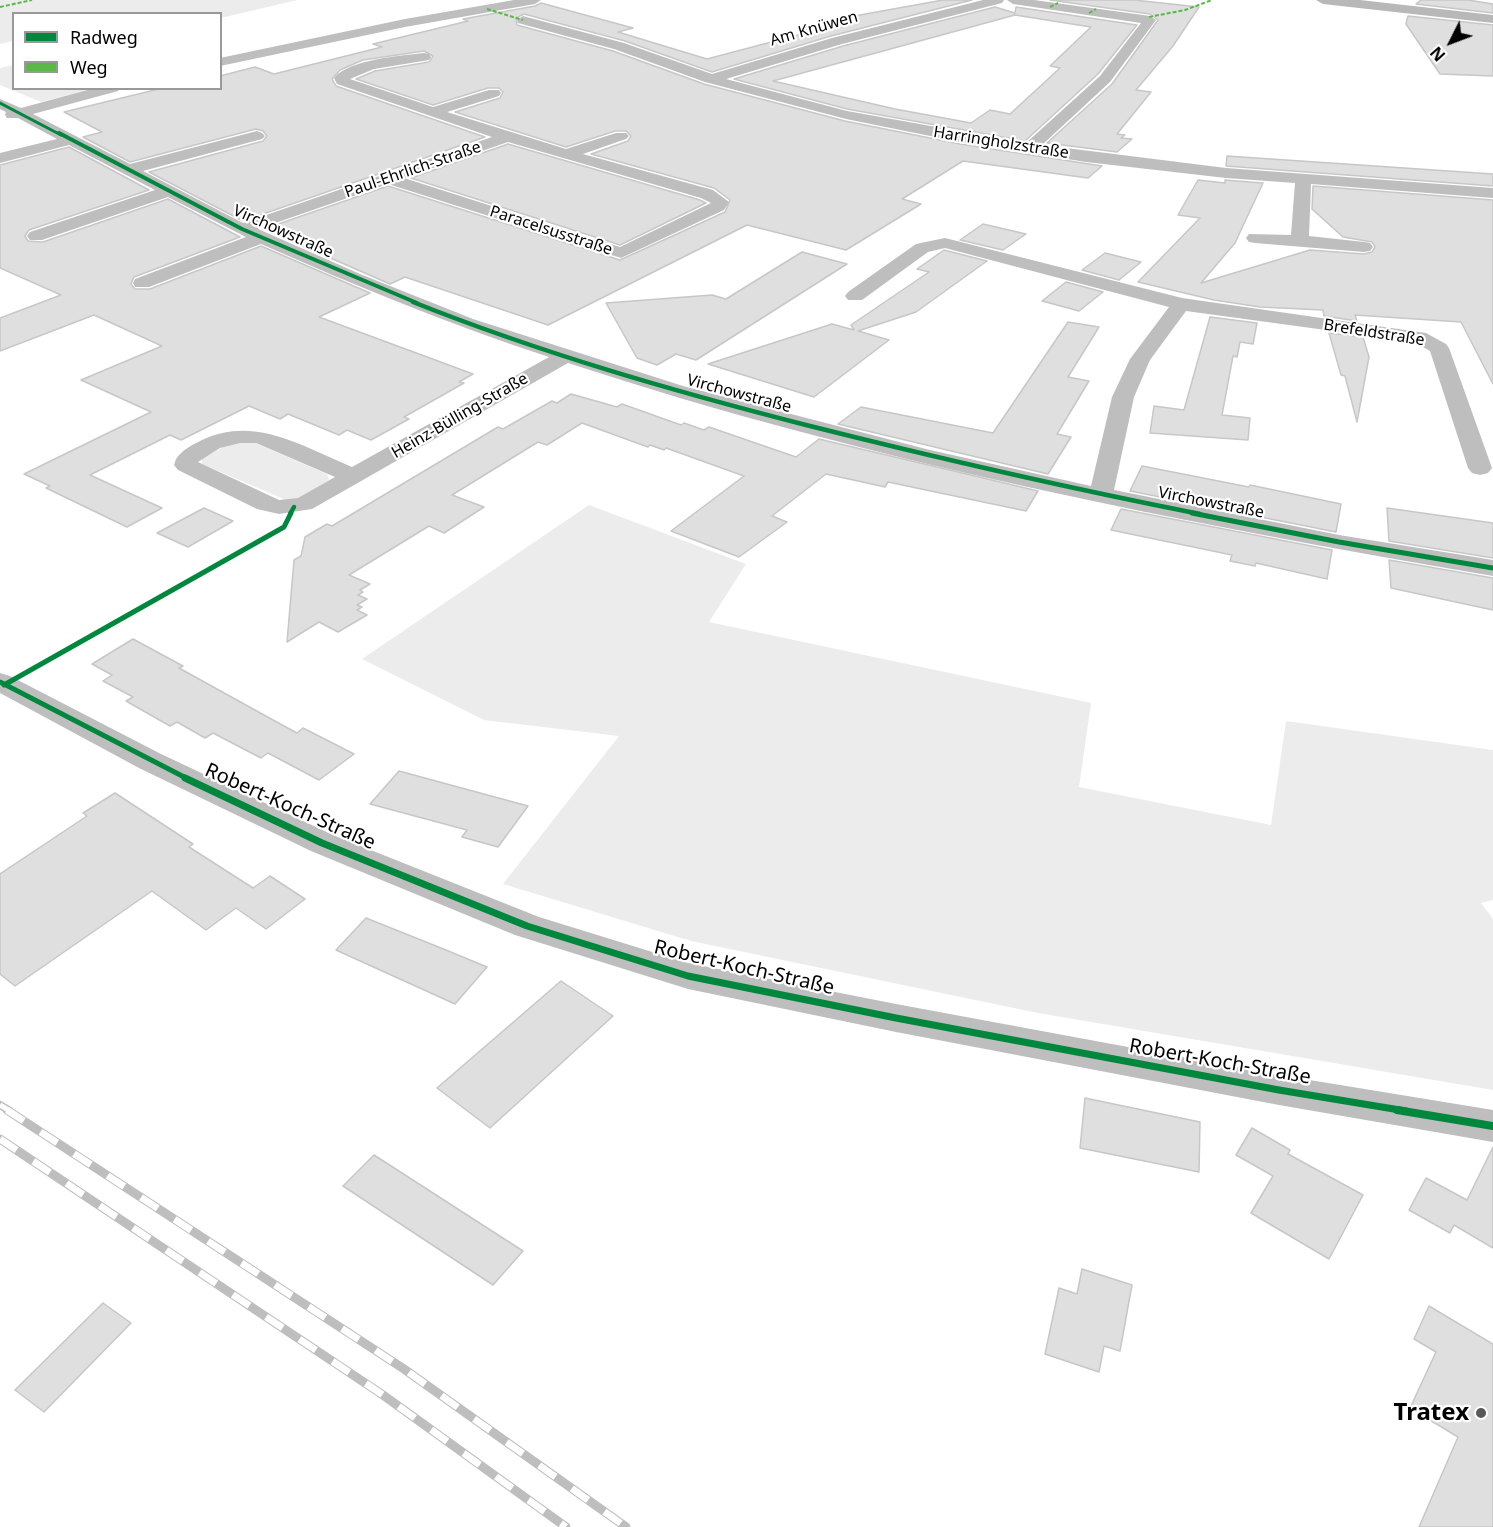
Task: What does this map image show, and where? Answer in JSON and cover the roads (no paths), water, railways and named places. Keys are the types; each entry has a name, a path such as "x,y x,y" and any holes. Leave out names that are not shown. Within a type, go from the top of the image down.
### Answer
{"street":[{"path":"222,62 405,23 535,0"},
{"name":"Am Knüwen","path":"710,79 825,44 998,0"},
{"path":"1013,0 1079,12 1150,20"},
{"path":"1043,0 1144,15 1151,18 1150,20"},
{"path":"1323,0 1493,19"},
{"name":"Harringholzstraße","path":"523,20 619,46 710,79 846,115 949,135 1166,167 1303,180 1493,193"},
{"path":"1030,148 1105,79 1150,20"},
{"name":"Paul-Ehrlich-Straße","path":"424,57 399,60 353,72 341,78 342,81 507,136"},
{"path":"10,115 105,90"},
{"path":"431,112 494,93"},
{"name":"Virchowstraße","path":"0,103 10,115 72,140 251,234 466,323 675,391 928,456 1101,495 1493,568"},
{"path":"128,170 257,136"},
{"name":"Paul-Ehrlich-Straße","path":"251,234 507,136"},
{"name":"Paracelsusstraße","path":"390,179 621,253 722,202 707,194 507,136"},
{"path":"567,154 621,136"},
{"path":"0,158 72,140"},
{"path":"1300,241 1303,180"},
{"path":"36,236 169,191"},
{"name":"Virchowstraße","path":"142,283 251,234"},
{"path":"1255,238 1364,247"},
{"name":"Brefeldstraße","path":"855,296 922,248 945,243 1182,304 1419,337 1431,342 1442,355 1480,468"},
{"path":"1101,495 1123,397 1140,359 1182,304"},
{"name":"Heinz-Bülling-Straße","path":"354,476 260,437 248,435 231,437 208,446 187,459 186,465 265,504 279,507 304,504 354,476 566,356"},
{"name":"Robert-Koch-Straße","path":"0,682 150,761 322,843 527,926 688,976 896,1018 1268,1088 1493,1125"}],"railway":[{"path":"0,1105 10,1111"},
{"path":"7,1110 404,1369 626,1527"},
{"path":"0,1139 383,1395 566,1527"}],"place":[{"name":"Tratex","path":"1481,1413"}]}
